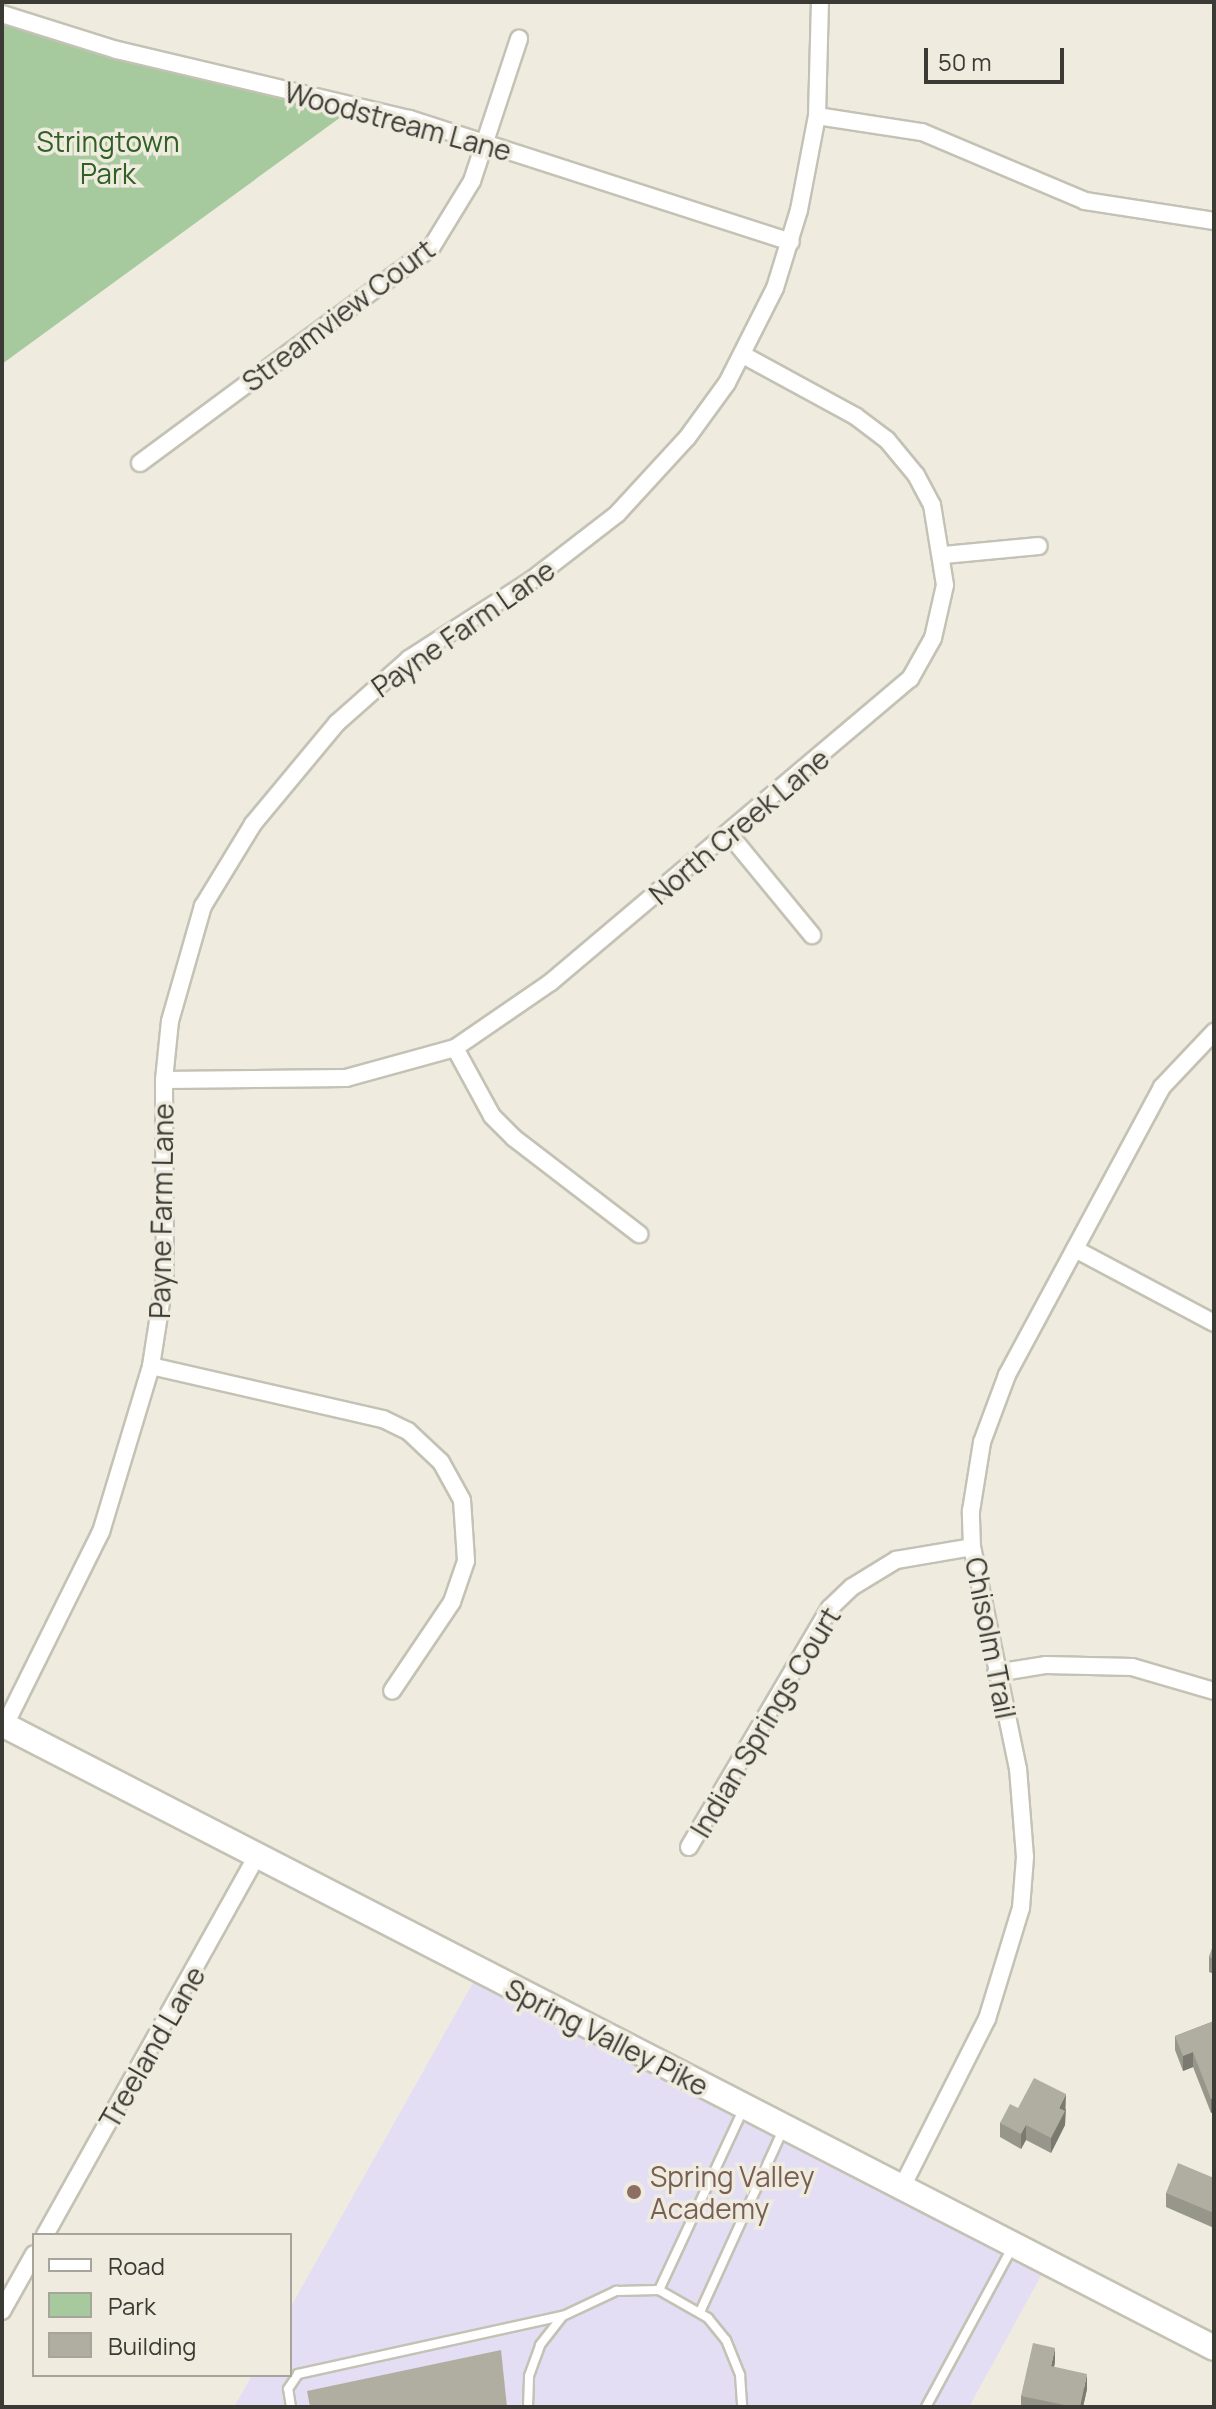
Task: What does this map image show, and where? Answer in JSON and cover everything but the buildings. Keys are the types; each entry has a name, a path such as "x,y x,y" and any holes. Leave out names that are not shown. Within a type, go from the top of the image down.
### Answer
{"street":[{"name":"Payne Farm Lane","path":"3,1724 101,1532 151,1366 165,1277 164,1080 177,981 203,906 253,824 304,759 379,683 533,579 617,514 687,438 743,355 791,242 817,116 820,2"},
{"name":"Woodstream Lane","path":"2,14 117,50 410,119 791,242"},
{"name":"Streamview Court","path":"140,463 431,248 462,203 519,39"},
{"path":"817,116 922,132 1085,201 1214,221"},
{"name":"North Creek Lane","path":"164,1080 346,1078 455,1048 501,1021 729,834 910,679 933,638 943,605 944,555 932,505 916,475 887,440 855,416 743,355"},
{"path":"944,555 1039,546"},
{"path":"729,834 812,935"},
{"name":"Chisolm Trail","path":"902,2187 987,2019 1021,1908 1024,1810 972,1547 975,1476 992,1412 1162,1087 1214,1032"},
{"path":"455,1048 492,1116 514,1138 639,1234"},
{"path":"1075,1249 1214,1323"},
{"path":"151,1366 383,1419 408,1431 441,1462 462,1500 466,1561 452,1602 392,1691"},
{"name":"Indian Springs Court","path":"689,1847 830,1608 852,1587 896,1560 972,1547"},
{"path":"996,1673 1046,1665 1132,1667 1214,1691"},
{"name":"Spring Valley Pike","path":"3,1724 256,1858 1214,2348"},
{"name":"Treeland Lane","path":"46,2233 256,1858"},
{"path":"2,2311 32,2258"}],"lane":[{"path":"659,2290 745,2106"},
{"path":"700,2312 785,2126"},
{"path":"926,2407 1013,2245"},
{"path":"291,2407 288,2389 298,2374 563,2316 616,2291 659,2290 700,2312 726,2340 740,2375 742,2407"},
{"path":"528,2407 529,2376 540,2345 563,2316"}],"shaded area":[{"name":"Spring Valley Academy","path":"479,1972 1048,2263 969,2407 234,2407 251,2377 292,2377 292,2304"}],"green space":[{"name":"Stringtown Park","path":"2,14 356,106 2,364"}],"place":[{"name":"Spring Valley Academy","path":"634,2192"}]}
